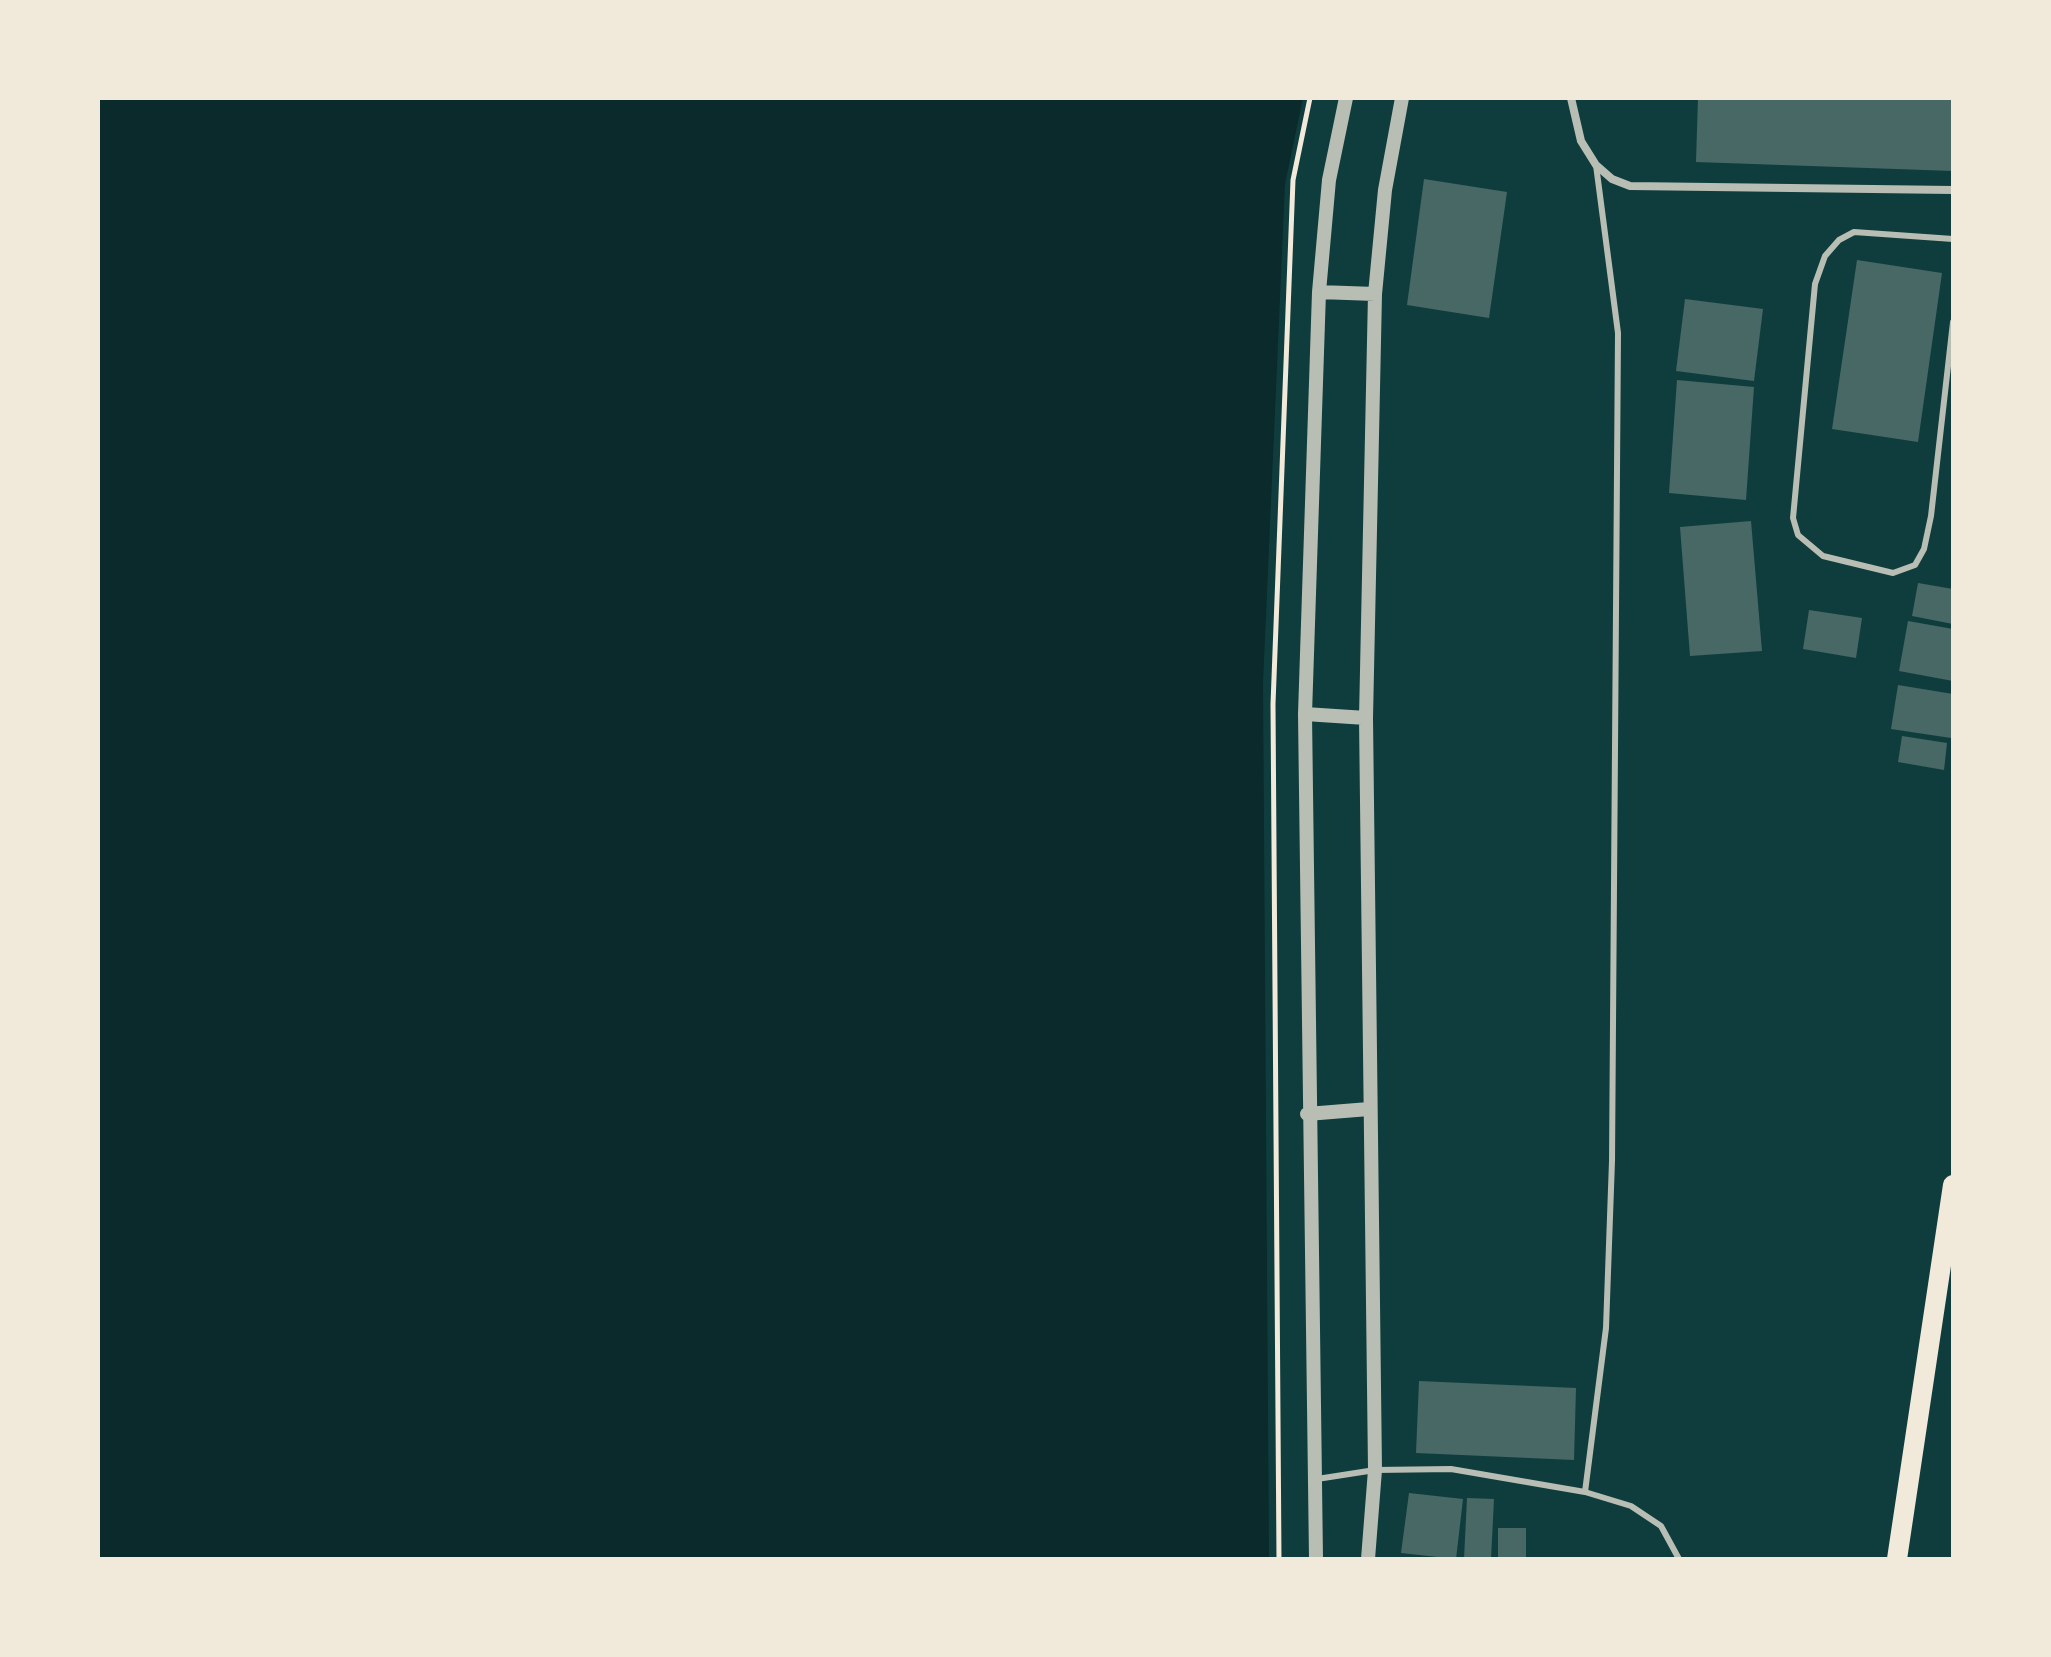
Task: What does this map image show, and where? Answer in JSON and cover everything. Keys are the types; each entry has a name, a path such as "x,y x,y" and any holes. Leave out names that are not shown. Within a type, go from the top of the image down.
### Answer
{"main road":[{"path":"1897,1559 1953,1185"}],"street":[{"path":"1316,1559 1307,1114 1305,714 1319,292 1329,180 1346,98"},
{"path":"1368,1559 1375,1470 1366,718 1375,294 1385,190 1402,98"},
{"path":"1571,98 1581,141 1596,165 1612,179 1630,186 1953,190"},
{"path":"1319,292 1375,294"},
{"path":"1305,714 1366,718"},
{"path":"1307,1114 1369,1109"}],"lane":[{"path":"1585,1492 1606,1328 1612,1161 1618,333 1596,165"},
{"path":"1953,239 1854,232 1839,240 1825,256 1815,284 1793,518 1798,535 1823,556 1893,573 1905,572 1919,557 1931,516 1953,322"},
{"path":"1315,1479 1375,1470 1451,1469 1585,1492 1631,1506 1661,1526 1679,1559"}],"water":[{"path":"98,98 1303,98 1285,184 1263,683 1269,1559 98,1559"}],"building":[{"path":"1698,98 1953,98 1953,171 1696,162"},
{"path":"1424,179 1507,192 1489,318 1407,305"},
{"path":"1857,260 1942,273 1918,442 1832,429"},
{"path":"1685,299 1763,309 1754,381 1676,371"},
{"path":"1677,380 1754,387 1746,500 1669,493"},
{"path":"1751,521 1762,651 1690,656 1680,527"},
{"path":"1918,583 1953,589 1953,624 1912,616"},
{"path":"1809,610 1862,618 1856,658 1803,649"},
{"path":"1908,621 1953,629 1953,681 1899,671"},
{"path":"1898,685 1953,694 1951,738 1891,729"},
{"path":"1902,736 1947,743 1944,770 1898,762"},
{"path":"1419,1381 1576,1388 1574,1460 1416,1453"},
{"path":"1409,1493 1463,1499 1456,1559 1401,1553"},
{"path":"1467,1498 1494,1499 1491,1559 1464,1559"},
{"path":"1498,1528 1526,1528 1526,1559 1498,1559"}]}
